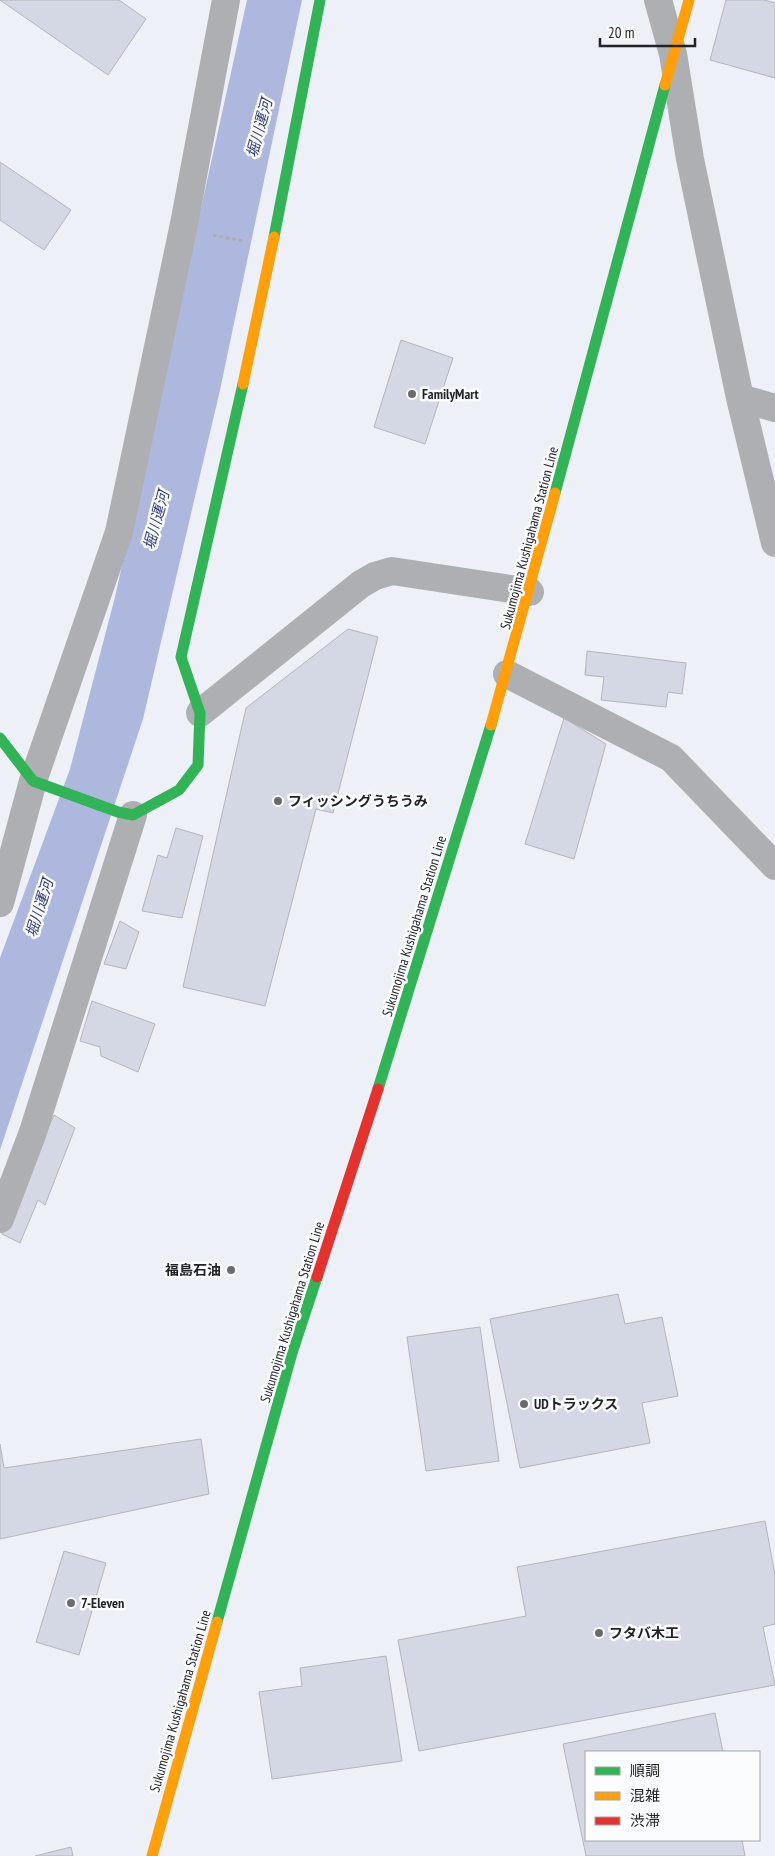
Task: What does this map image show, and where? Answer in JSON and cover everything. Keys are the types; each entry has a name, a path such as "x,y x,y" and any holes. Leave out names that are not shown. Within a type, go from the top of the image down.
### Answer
{"main road":[{"path":"0,738 41,785 126,813 155,805 179,790 198,765 200,713 181,657 260,305 320,0"},
{"name":"Sukumojima Kushigahama Station Line","path":"152,1856 292,1353 399,1025 508,674 689,0"}],"street":[{"path":"0,904 41,785 119,532 184,224 226,0"},
{"path":"658,0 673,54 690,159 740,398 775,543"},
{"path":"740,398 775,408"},
{"path":"200,713 362,584 375,576 392,571 530,592"},
{"path":"508,674 671,758 775,866"},
{"path":"0,1219 33,1132 126,813"}],"path":[{"path":"212,235 247,241"}],"water":[{"name":"堀川運河","path":"247,0 302,0 220,390 143,719 0,1150 0,958 70,769 115,597"}],"building":[{"path":"0,0 119,0 146,19 108,75"},
{"path":"726,0 764,0 775,3 775,78 710,60"},
{"path":"0,162 71,210 44,250 0,220"},
{"path":"401,340 453,358 425,444 374,427"},
{"path":"348,629 378,637 333,813 316,809 265,1006 183,987 246,708"},
{"path":"587,651 686,663 682,694 668,692 666,707 601,700 604,677 585,675"},
{"path":"564,718 606,744 574,859 525,844"},
{"path":"176,828 203,836 182,918 142,911 158,855 167,858"},
{"path":"120,921 139,932 126,969 104,964"},
{"path":"92,1001 155,1024 138,1072 101,1056 100,1047 80,1041"},
{"path":"54,1115 75,1128 45,1205 38,1200 20,1243 2,1234"},
{"path":"618,1294 625,1324 662,1317 678,1396 642,1403 650,1443 520,1468 490,1319"},
{"path":"480,1327 499,1461 426,1471 407,1337"},
{"path":"201,1439 209,1494 0,1539 0,1444 4,1468"},
{"name":"フタバ木工","path":"765,1521 775,1575 775,1624 763,1627 775,1685 419,1751 398,1640 526,1616 517,1567"},
{"path":"64,1551 106,1563 79,1655 36,1642"},
{"path":"386,1656 402,1761 272,1779 259,1692 302,1686 300,1668"},
{"path":"715,1713 723,1751 585,1751 585,1841 742,1841 745,1856 586,1856 563,1744"},
{"path":"71,1847 73,1856 35,1856"}],"traffic: fast":[{"path":"274,237 320,0"},
{"path":"555,493 665,85"},
{"path":"0,738 33,781 118,812 133,815 179,790 198,765 200,713 181,657 243,384"},
{"path":"378,1089 491,725"},
{"path":"217,1622 292,1353 317,1277"}],"traffic: slow":[{"path":"665,85 689,0"},
{"path":"243,384 274,237"},
{"path":"491,725 555,493"},
{"path":"152,1856 217,1622"}],"traffic: jam":[{"path":"317,1277 378,1089"}],"place":[{"name":"FamilyMart","path":"412,394"},
{"name":"フィッシングうちうみ","path":"278,801"},
{"name":"福島石油","path":"231,1270"},
{"name":"UDトラックス","path":"524,1404"},
{"name":"7-Eleven","path":"71,1603"},
{"name":"フタバ木工","path":"599,1633"}]}
